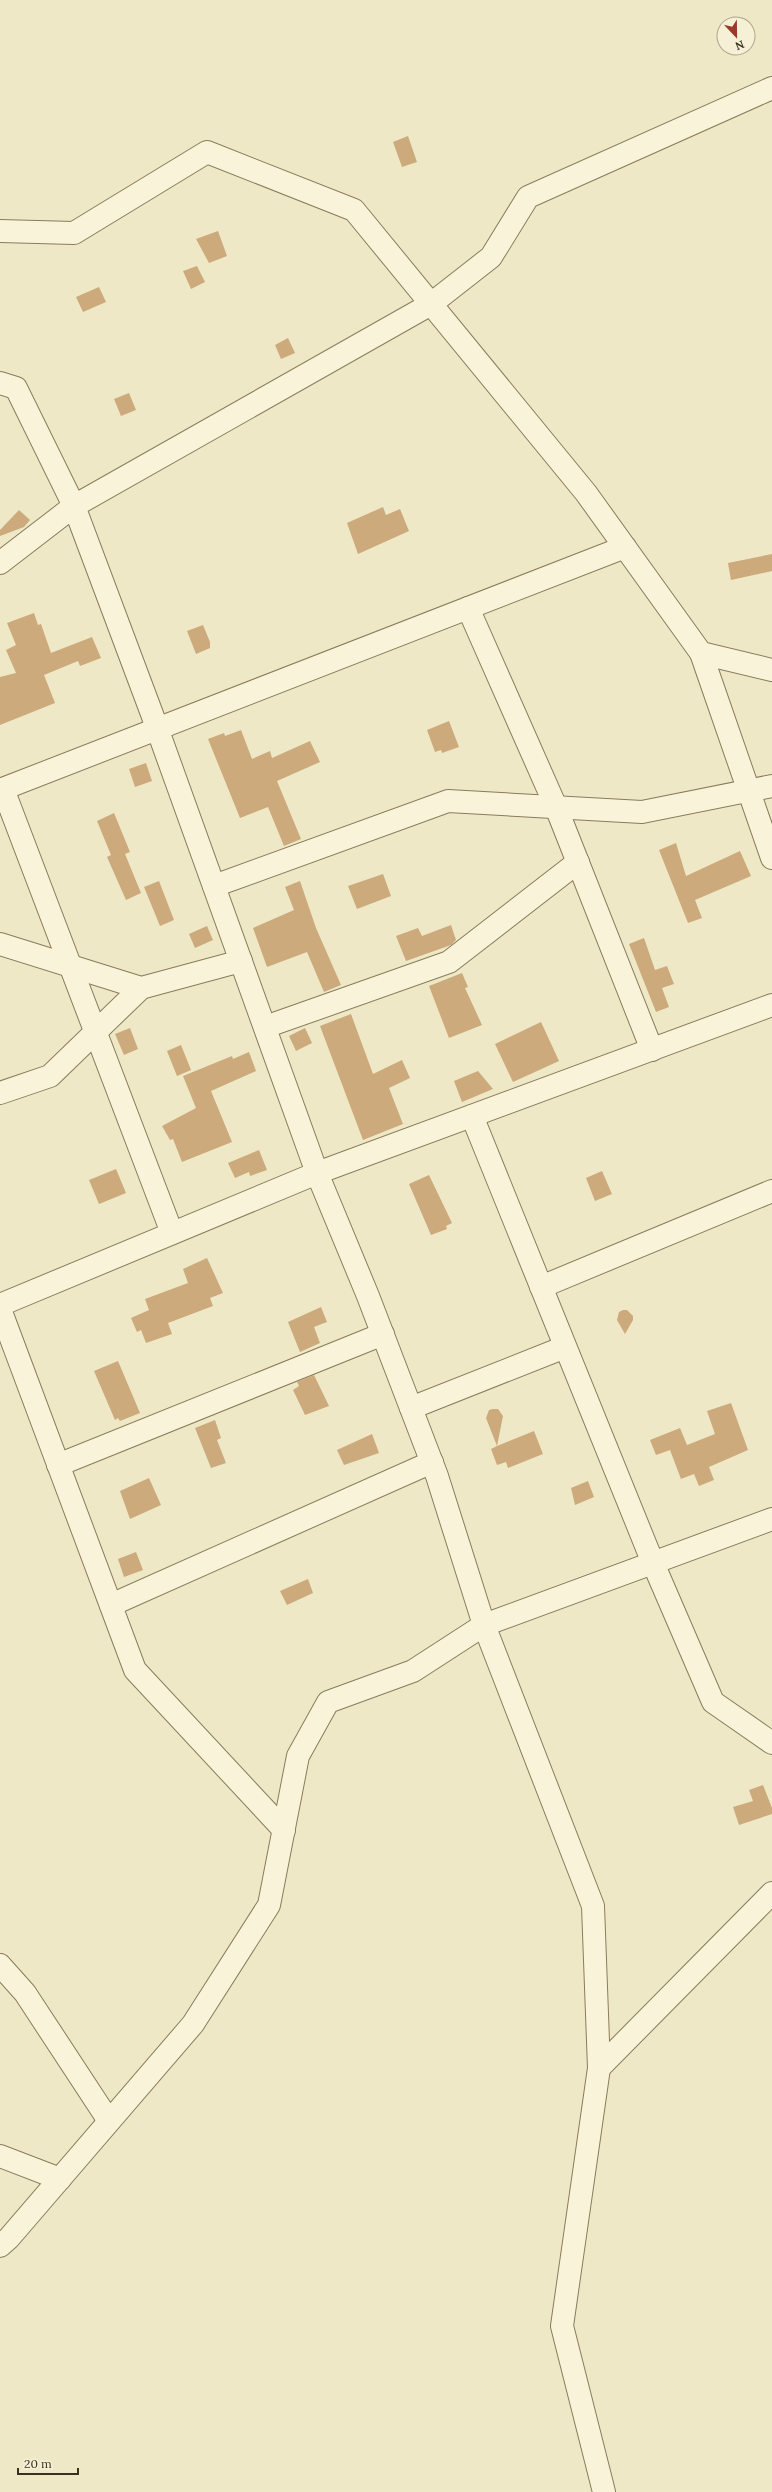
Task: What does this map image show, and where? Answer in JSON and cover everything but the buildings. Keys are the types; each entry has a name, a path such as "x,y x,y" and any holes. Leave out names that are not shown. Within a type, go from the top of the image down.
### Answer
{"street":[{"path":"0,563 74,506 431,304 491,257 528,197 772,88"},
{"path":"0,231 74,233 207,152 354,210 586,493 701,654 772,858"},
{"path":"0,383 16,388 74,506 157,728 317,1173 383,1334 432,1462 484,1625 592,1906 599,2068 562,2326 604,2492"},
{"path":"172,1233 2,789 625,547"},
{"path":"468,608 556,807 652,1050"},
{"path":"701,654 772,670"},
{"path":"214,886 448,801 642,812 772,786"},
{"path":"264,1027 449,962 578,862"},
{"path":"0,944 140,988"},
{"path":"0,1093 50,1076 140,988 241,961"},
{"path":"0,1305 317,1173 772,1005"},
{"path":"472,1116 653,1563 713,1702 772,1742"},
{"path":"541,1287 772,1191"},
{"path":"0,1309 135,1670 284,1830"},
{"path":"58,1465 383,1334"},
{"path":"411,1408 565,1347"},
{"path":"111,1605 432,1462"},
{"path":"0,2246 9,2238 193,2024 270,1905 298,1756 328,1702 413,1671 484,1625 772,1519"},
{"path":"599,2068 772,1893"},
{"path":"0,1965 25,1993 109,2122"},
{"path":"0,2156 60,2179"}]}
